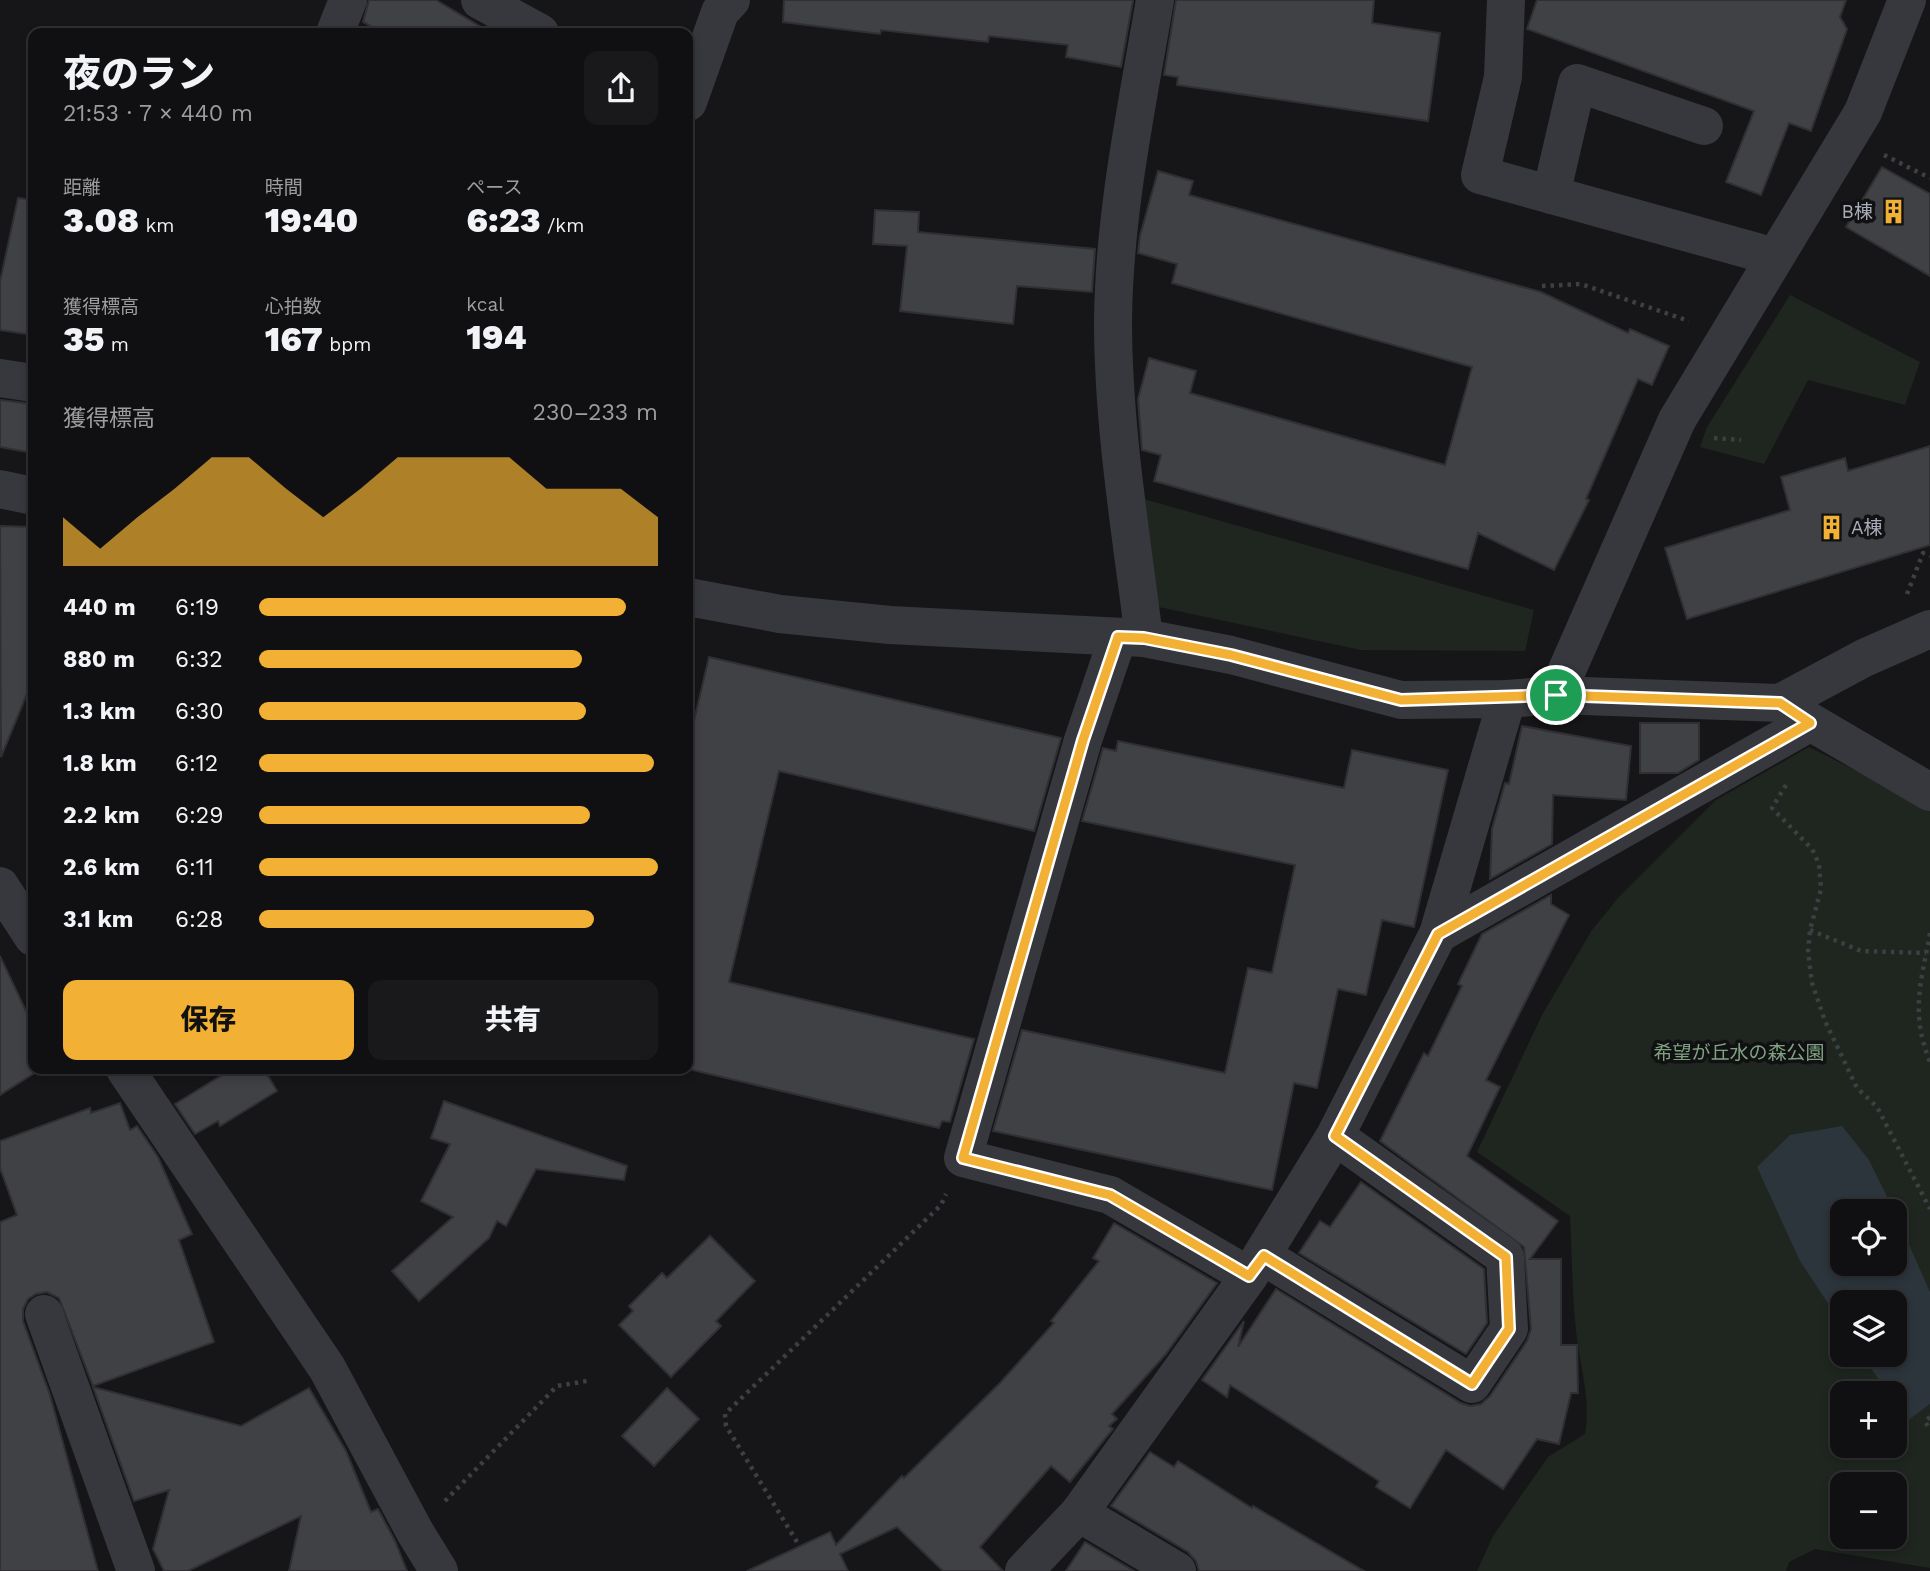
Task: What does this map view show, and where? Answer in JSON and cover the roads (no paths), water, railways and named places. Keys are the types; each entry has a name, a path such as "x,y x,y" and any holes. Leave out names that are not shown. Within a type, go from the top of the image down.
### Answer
{"street":[{"path":"337,28 348,0"},
{"path":"481,0 531,28"},
{"path":"693,88 720,12 731,0"},
{"path":"1155,0 1119,227 1113,320 1115,407 1131,638 1083,740 963,1158 1110,1195 1256,1266 1472,1384 1509,1329 1506,1257 1335,1136"},
{"path":"1507,0 1503,77 1480,175 1775,257"},
{"path":"1556,695 1677,420 1869,101 1907,0"},
{"path":"1551,195 1577,83 1704,126"},
{"path":"0,378 28,382"},
{"path":"0,489 28,495"},
{"path":"693,598 780,614 890,625 1131,638 1231,655 1401,700 1507,699 1556,695 1795,713 1930,792"},
{"path":"1438,934 1795,713 1864,657 1930,629"},
{"path":"1024,1571 1079,1513 1256,1266 1335,1136 1438,934 1507,699"},
{"path":"0,886 28,929"},
{"path":"128,1074 327,1368 415,1532 439,1571"},
{"path":"44,1314 136,1571"},
{"path":"1079,1513 1177,1571"}],"place":[{"name":"B棟","path":"1893,211"},
{"name":"A棟","path":"1831,527"}],"park label":[{"name":"希望が丘水の森公園","path":"1739,1052"}]}
